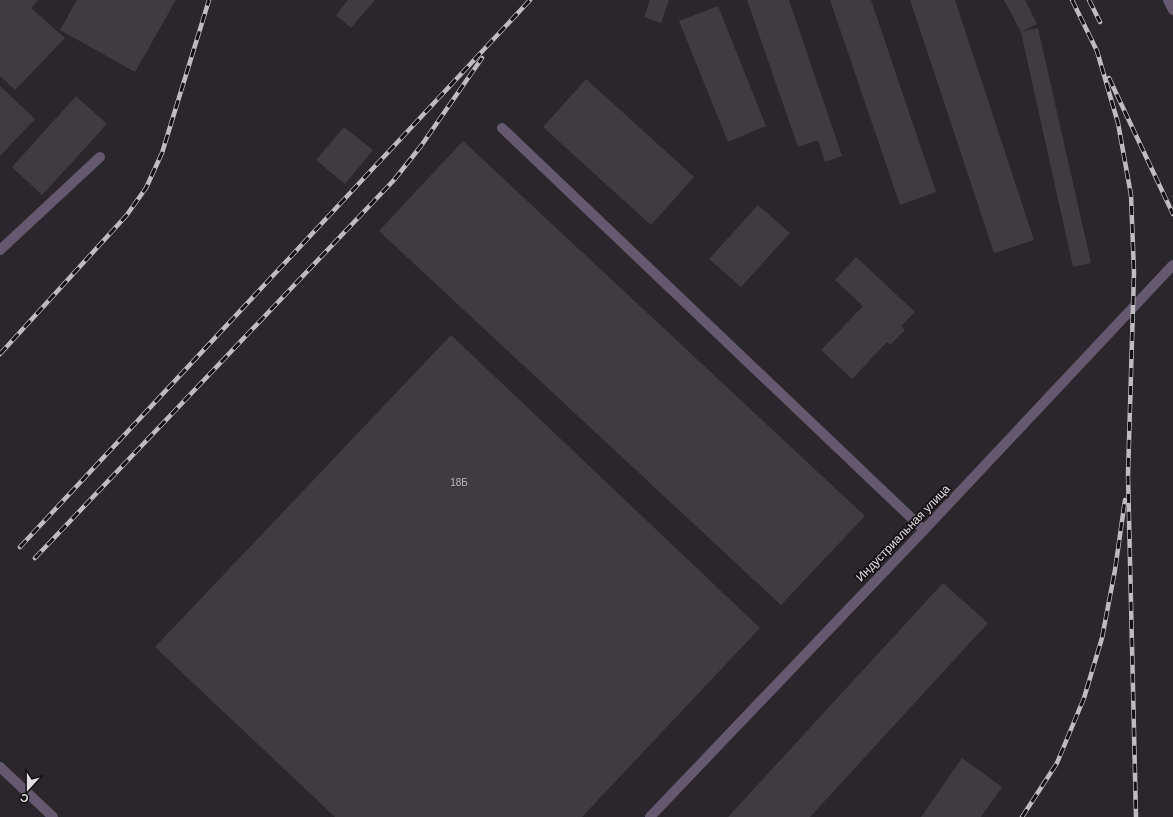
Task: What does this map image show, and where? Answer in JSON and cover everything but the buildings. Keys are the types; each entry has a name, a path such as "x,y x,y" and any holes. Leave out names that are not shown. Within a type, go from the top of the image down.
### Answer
{"street":[{"path":"1168,0 1173,10"},
{"path":"502,128 924,530"},
{"path":"0,250 100,157"},
{"name":"Индустриальная улица","path":"650,817 924,530 1173,265"},
{"path":"0,766 53,817"}],"railway":[{"path":"0,354 126,216 146,188 162,153 209,0"},
{"path":"20,547 530,0"},
{"path":"1072,0 1097,51 1118,123 1131,195 1134,273 1128,475 1136,817"},
{"path":"1089,0 1100,22"},
{"path":"35,558 394,180 421,146 482,58"},
{"path":"1109,78 1173,214"},
{"path":"1022,817 1057,763 1084,698 1102,638 1115,570 1125,500"}]}
